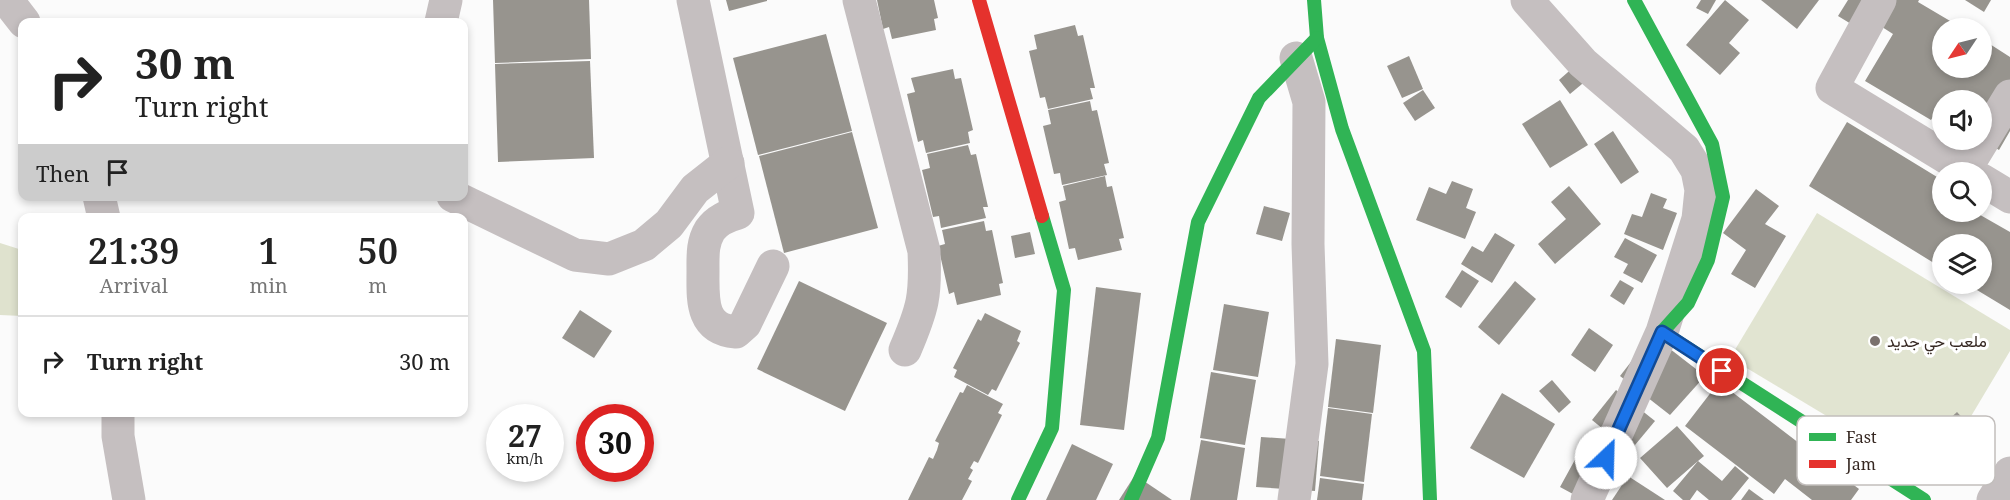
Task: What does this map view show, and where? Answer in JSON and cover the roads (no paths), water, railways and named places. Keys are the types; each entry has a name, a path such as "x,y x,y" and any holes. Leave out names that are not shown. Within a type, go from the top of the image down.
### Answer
{"street":[{"path":"7,0 21,18"},
{"path":"442,18 446,0"},
{"path":"693,0 738,213 722,218 711,227 703,243 703,306 712,321 723,331 736,332 745,324 773,266"},
{"path":"859,0 924,251 925,289 920,314 905,350"},
{"path":"979,0 1064,290 1052,428 1018,500"},
{"path":"1294,500 1312,364 1308,244 1309,102 1306,48 1314,0"},
{"path":"1527,0 1583,63 1684,149 1697,170 1701,190 1698,219 1662,332 1587,500"},
{"path":"1634,0 1712,144 1723,197 1708,260 1688,303 1662,332"},
{"path":"1875,3 1832,88 1952,162"},
{"path":"1131,500 1158,438 1198,222 1259,98 1306,48"},
{"path":"1306,48 1342,129 1424,351 1430,500"},
{"path":"1978,162 2010,96"},
{"path":"463,201 575,255 609,259 644,245 669,224 695,189 728,163"},
{"path":"1992,186 2010,197"},
{"path":"1662,332 1797,419"},
{"path":"110,500 118,424"},
{"path":"118,424 129,500"},
{"path":"1993,500 2010,473"},
{"path":"1901,485 1924,500"}],"place":[{"name":"ملعب حي جديد","path":"1875,341"}]}
